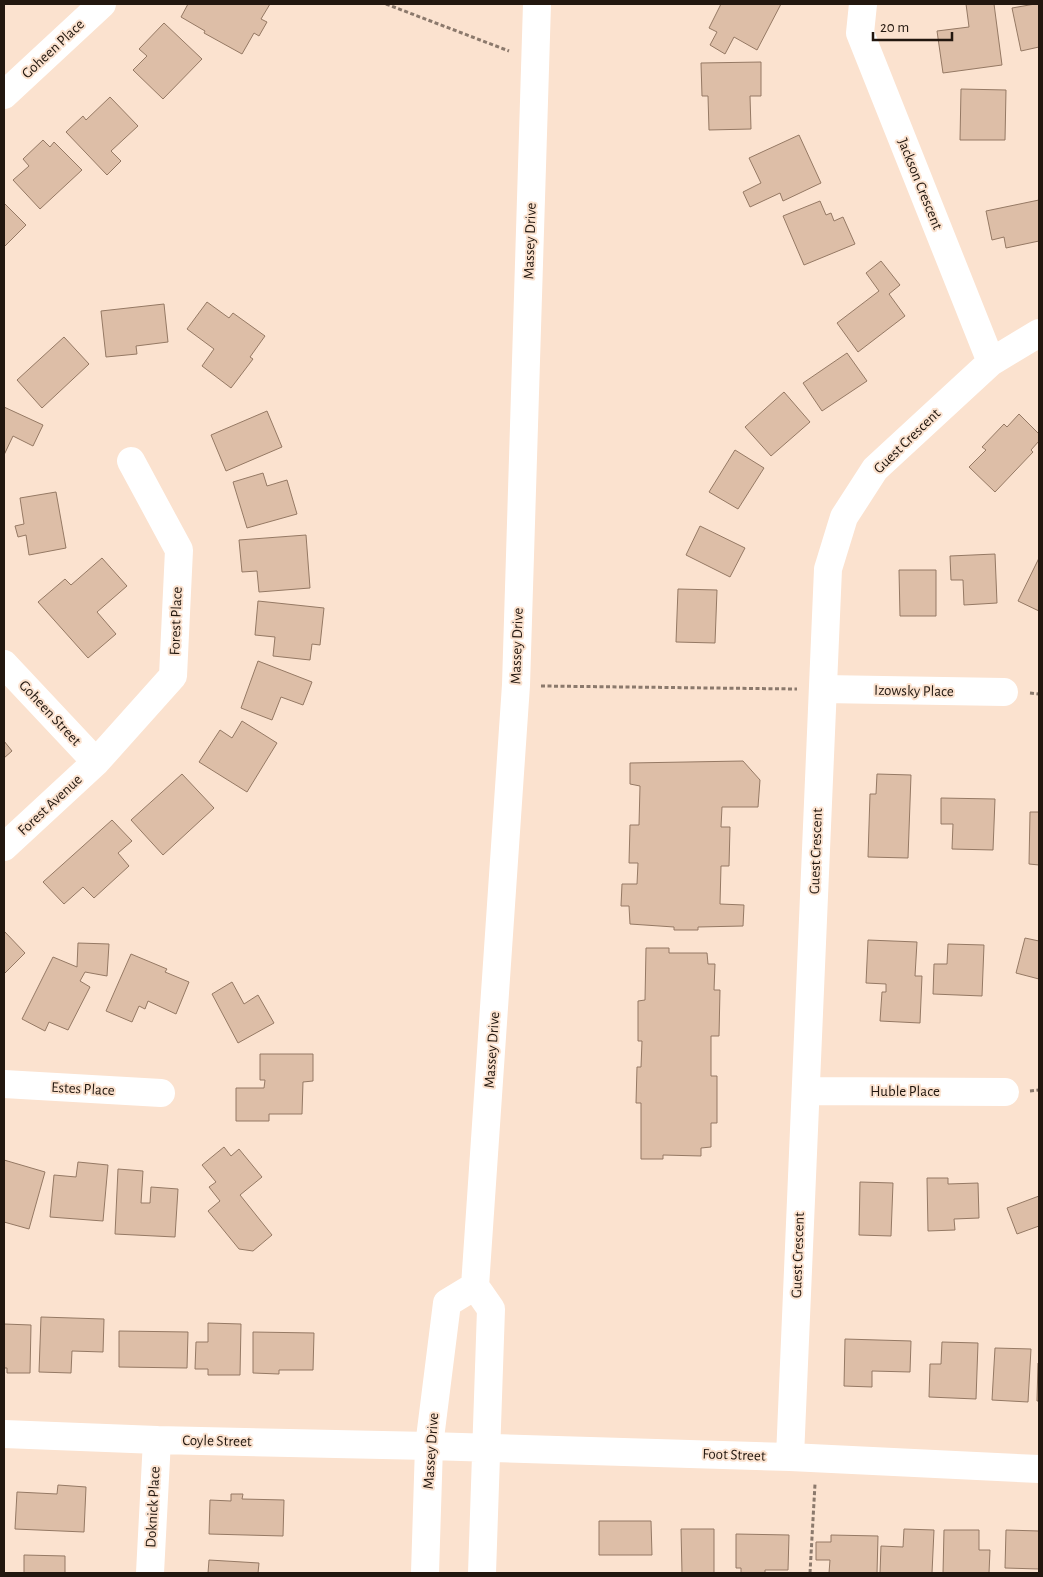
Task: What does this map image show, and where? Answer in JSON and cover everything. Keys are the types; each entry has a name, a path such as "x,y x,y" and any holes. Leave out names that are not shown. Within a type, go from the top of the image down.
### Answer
{"street":[{"name":"Goheen Place","path":"4,95 102,4"},
{"name":"Massey Drive","path":"426,1573 429,1446 447,1303 475,1286 516,685 537,4"},
{"name":"Jackson Crescent","path":"863,4 860,33 991,362"},
{"name":"Guest Crescent","path":"790,1457 828,568 844,517 875,470 991,362 1039,333"},
{"name":"Forest Place","path":"96,762 174,676 179,550 131,461"},
{"name":"Goheen Street","path":"4,664 96,762"},
{"name":"Izowsky Place","path":"823,689 1004,692"},
{"name":"Forest Avenue","path":"4,847 96,762"},
{"name":"Estes Place","path":"4,1084 162,1093"},
{"name":"Huble Place","path":"806,1091 1005,1092"},
{"path":"475,1286 491,1309 482,1573"},
{"name":"Coyle Street","path":"4,1434 157,1440 429,1446"},
{"name":"Doknick Place","path":"150,1573 157,1440"},
{"name":"Foot Street","path":"429,1446 790,1457 1039,1469"}],"path":[{"path":"386,4 535,62"},
{"path":"516,685 823,689"},
{"path":"810,1573 816,1458"}],"building":[{"path":"188,4 270,4 261,19 267,22 259,36 254,33 242,54 204,33 205,31 181,17"},
{"path":"721,4 781,4 757,50 734,37 725,54 710,45 717,32 709,28"},
{"path":"966,4 994,4 1002,65 943,73 937,31 969,27"},
{"path":"1039,4 1039,47 1021,51 1012,8"},
{"path":"164,23 202,59 163,99 133,70 147,56 139,49"},
{"path":"761,62 761,96 750,96 751,129 709,130 708,96 702,96 701,63"},
{"path":"961,89 1006,90 1005,140 960,140"},
{"path":"110,97 138,126 111,151 121,161 107,175 66,132 83,116 86,120"},
{"path":"799,135 821,183 783,201 780,193 750,207 743,192 761,183 749,158"},
{"path":"43,140 50,147 54,142 82,170 40,209 13,180 29,166 23,159"},
{"path":"1039,200 1039,241 1006,248 1004,237 992,240 986,211"},
{"path":"820,201 826,215 831,213 834,221 843,217 855,244 804,265 783,216"},
{"path":"4,203 26,225 4,247"},
{"path":"881,261 900,285 889,294 905,316 858,352 837,323 879,291 866,273"},
{"path":"207,302 229,318 233,313 265,336 250,357 253,359 231,388 202,366 214,349 187,329"},
{"path":"164,304 168,342 136,346 137,354 106,357 101,311"},
{"path":"64,337 89,364 42,408 17,380"},
{"path":"847,353 867,381 822,411 803,383"},
{"path":"784,392 810,422 771,456 745,427"},
{"path":"4,407 43,425 33,446 13,436 4,455"},
{"path":"267,411 282,447 226,471 211,435"},
{"path":"1019,414 1039,434 1039,441 1031,450 1033,452 995,492 969,467 986,450 982,447 1004,424 1007,427"},
{"path":"735,450 764,468 738,509 709,492"},
{"path":"263,473 267,486 287,480 297,514 247,528 233,482"},
{"path":"56,492 66,548 29,555 26,535 18,537 15,526 24,524 20,498"},
{"path":"700,526 745,548 730,577 686,555"},
{"path":"306,535 310,588 259,592 257,571 242,572 239,540"},
{"path":"995,554 997,603 964,605 963,580 951,580 950,556"},
{"path":"102,558 127,586 97,612 116,634 88,658 38,602 65,579 71,585"},
{"path":"1039,558 1039,611 1018,601"},
{"path":"899,570 936,570 936,616 900,616"},
{"path":"678,589 717,590 715,643 676,642"},
{"path":"258,601 324,608 320,645 312,644 310,660 273,656 275,637 255,635"},
{"path":"258,661 312,682 303,705 281,697 272,720 241,708"},
{"path":"242,721 277,743 247,792 199,762 220,730 232,738"},
{"path":"4,741 12,751 4,758"},
{"path":"743,761 760,780 758,807 722,807 721,827 730,827 729,866 721,866 720,904 744,905 743,926 698,927 698,930 674,930 674,927 630,924 629,906 621,906 622,884 637,884 638,863 629,863 630,825 639,825 640,786 630,784 630,763"},
{"path":"182,774 214,808 163,855 131,820"},
{"path":"877,774 911,775 908,858 868,857 870,794 876,794"},
{"path":"941,798 995,799 993,850 952,849 953,824 941,824"},
{"path":"1030,812 1039,812 1039,865 1029,864"},
{"path":"112,820 132,841 118,853 129,866 94,898 83,887 64,904 43,882"},
{"path":"4,931 25,953 4,974"},
{"path":"1025,938 1039,941 1039,979 1016,973"},
{"path":"868,940 917,942 915,976 922,976 920,1023 880,1021 882,992 886,992 886,984 866,983"},
{"path":"78,943 109,944 107,976 85,972 80,981 90,987 68,1030 49,1022 45,1031 22,1019 53,957 77,967"},
{"path":"948,944 984,945 982,996 933,994 934,964 947,964"},
{"path":"646,948 669,948 669,953 707,953 708,964 715,964 714,990 720,990 719,1036 711,1036 711,1076 717,1076 717,1123 711,1123 711,1147 701,1148 701,1156 663,1155 663,1159 641,1159 641,1103 636,1103 637,1067 641,1067 642,1041 638,1041 638,1001 645,1000"},
{"path":"131,954 167,969 165,972 189,982 176,1014 148,1001 145,1009 139,1006 132,1022 106,1011"},
{"path":"232,982 244,1004 258,995 274,1023 238,1043 212,994"},
{"path":"260,1054 313,1054 313,1081 303,1082 302,1114 269,1114 269,1121 236,1121 236,1088 264,1088 265,1080 260,1080"},
{"path":"224,1147 231,1156 239,1149 262,1177 240,1195 272,1235 253,1251 239,1249 208,1211 220,1201 209,1187 216,1182 202,1165"},
{"path":"4,1160 45,1172 29,1229 4,1222"},
{"path":"78,1162 108,1165 103,1221 50,1217 54,1175 76,1177"},
{"path":"118,1169 143,1171 141,1203 150,1203 151,1187 178,1189 175,1237 115,1234"},
{"path":"927,1178 948,1178 948,1184 978,1183 979,1218 954,1219 955,1230 928,1231"},
{"path":"860,1182 893,1183 891,1236 859,1235"},
{"path":"1039,1196 1039,1226 1017,1234 1007,1208"},
{"path":"41,1317 104,1319 103,1352 72,1351 71,1373 39,1372"},
{"path":"208,1323 241,1324 240,1375 208,1375 208,1369 195,1369 196,1342 208,1342"},
{"path":"4,1324 31,1325 30,1373 7,1373 7,1368 4,1368"},
{"path":"119,1331 188,1332 187,1368 119,1367"},
{"path":"253,1332 314,1333 313,1370 279,1370 279,1374 253,1373"},
{"path":"845,1339 911,1341 910,1372 872,1371 872,1387 844,1386"},
{"path":"942,1342 978,1343 976,1399 929,1397 930,1364 941,1364"},
{"path":"995,1348 1031,1349 1028,1402 992,1400"},
{"path":"1038,1363 1039,1401 1037,1401"},
{"path":"58,1485 86,1487 84,1532 15,1529 17,1492 57,1494"},
{"path":"231,1494 243,1494 242,1499 284,1500 283,1536 209,1534 210,1500 231,1501"},
{"path":"599,1521 651,1521 652,1555 599,1555"},
{"path":"681,1529 714,1529 714,1573 682,1573"},
{"path":"904,1529 934,1530 932,1573 880,1573 881,1546 903,1547"},
{"path":"944,1530 979,1530 979,1550 990,1550 989,1573 943,1573"},
{"path":"1006,1530 1039,1531 1039,1569 1005,1568"},
{"path":"736,1534 789,1535 788,1570 765,1570 765,1573 741,1573 741,1568 736,1568"},
{"path":"831,1535 878,1536 877,1573 829,1573 830,1560 816,1560 816,1542 831,1542"},
{"path":"24,1555 65,1556 65,1573 24,1573"},
{"path":"209,1560 259,1563 258,1573 208,1573"}]}
